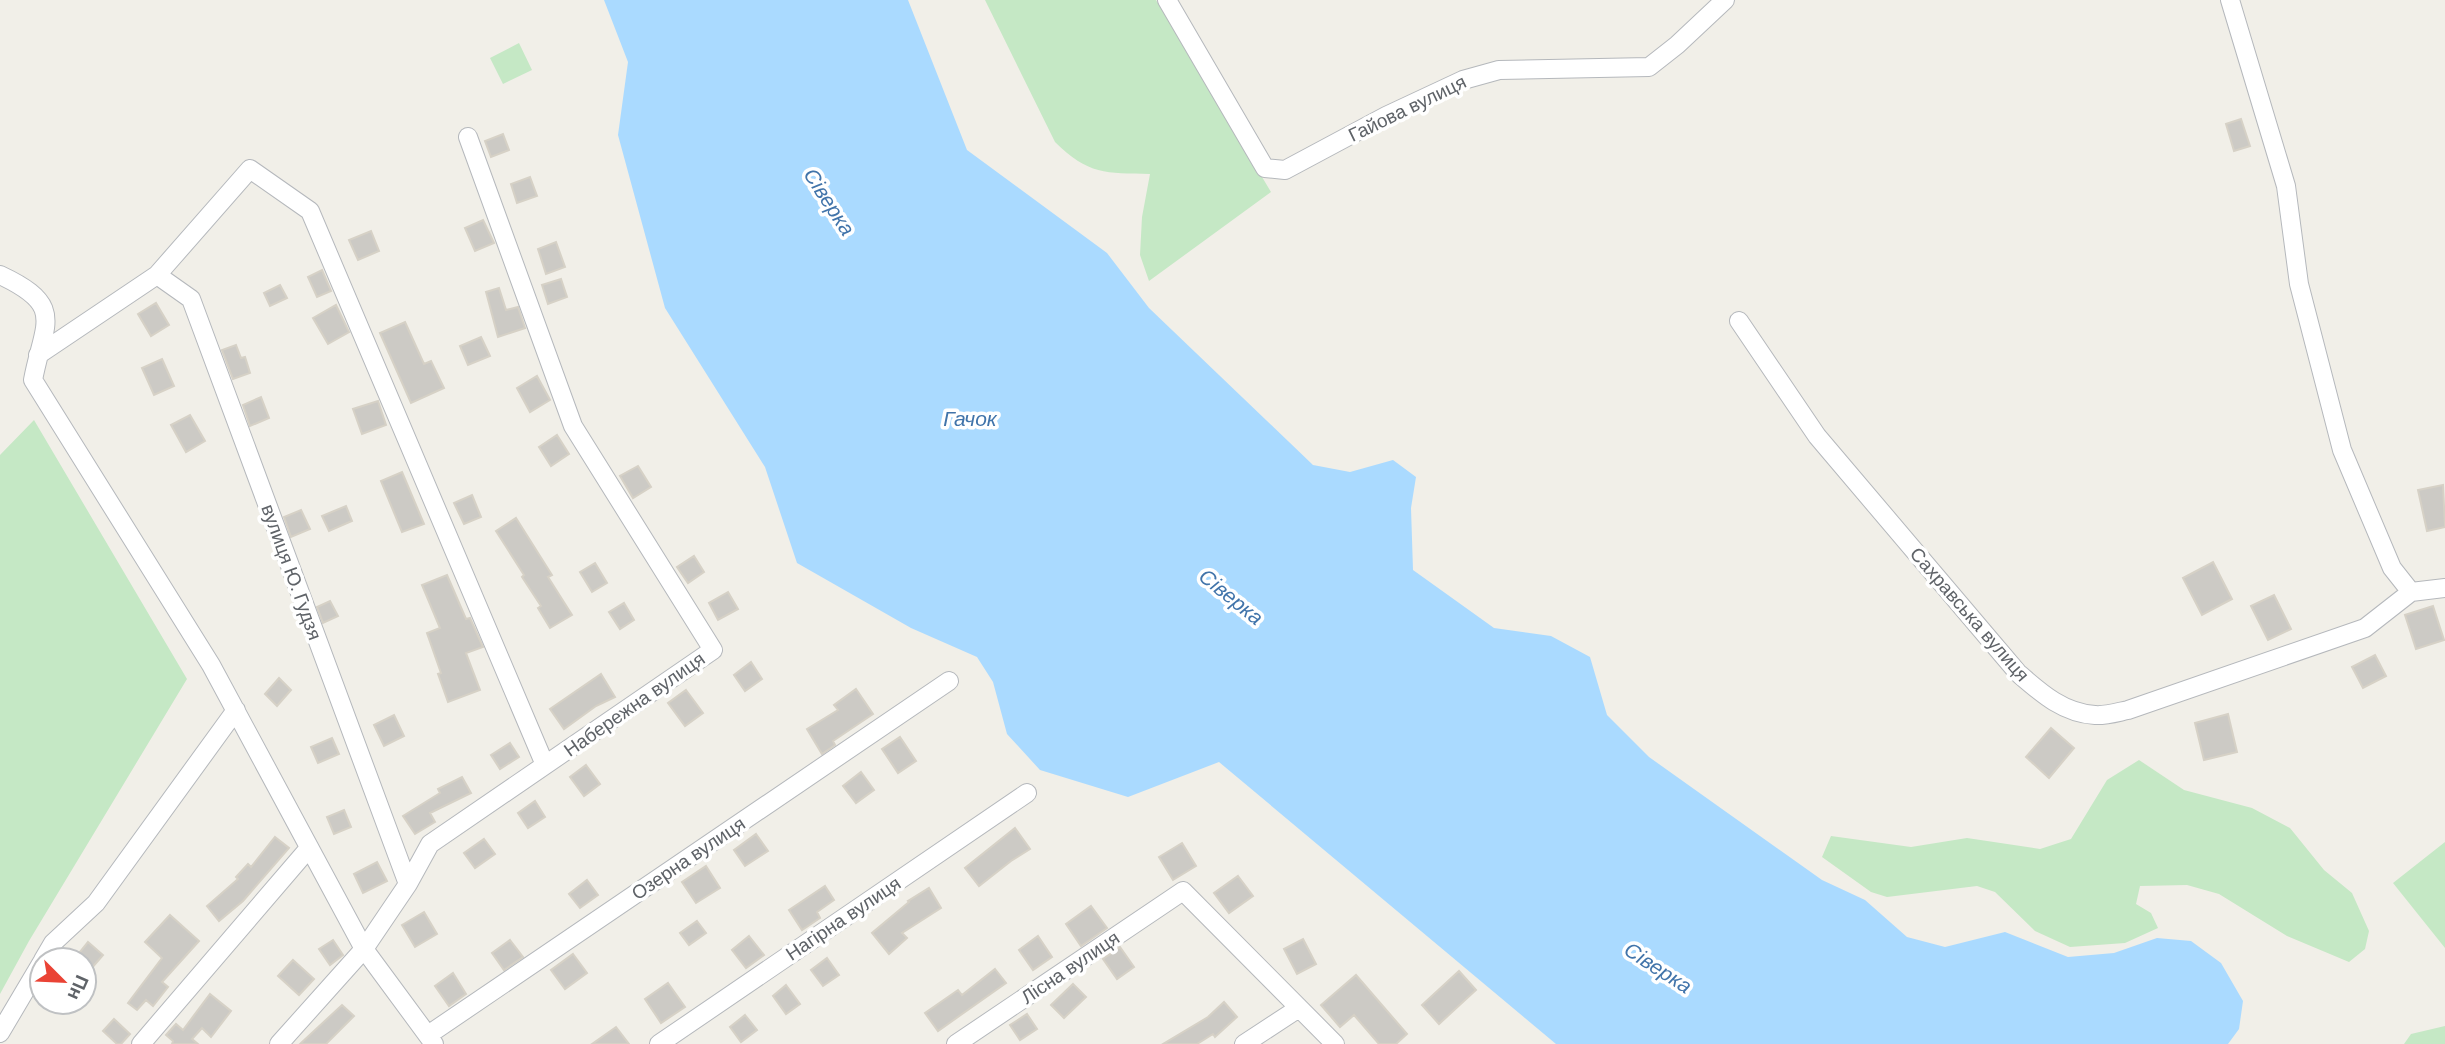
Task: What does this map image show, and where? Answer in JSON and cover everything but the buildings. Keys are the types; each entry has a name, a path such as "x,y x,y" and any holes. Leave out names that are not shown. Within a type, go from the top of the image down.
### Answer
{"street":[{"name":"Гайова вулиця","path":"1167,0 1265,167 1284,170 1463,79 1499,70 1648,67 1677,45 1725,0"},
{"path":"2230,0 2286,186 2299,284 2342,450 2392,568 2411,592 2445,588"},
{"name":"Набережна вулиця","path":"279,1044 364,949 408,884 430,844 713,650 573,426 468,137"},
{"path":"38,355 157,275 250,169 310,211 545,765"},
{"path":"0,275 25,286 44,307 47,326 33,380 194,637 364,949 431,1040"},
{"name":"вулиця Ю. Гудзя","path":"157,275 191,299 408,884"},
{"name":"Сахравська вулиця","path":"1739,321 1816,436 2018,673 2044,695 2068,710 2096,715 2128,710 2365,628 2411,592"},
{"name":"Озерна вулиця","path":"431,1040 949,681"},
{"path":"51,946 96,903 236,710"},
{"name":"Нагірна вулиця","path":"659,1044 1027,793"},
{"path":"141,1044 309,848"},
{"name":"Лісна вулиця","path":"956,1044 1183,891 1299,1008"},
{"path":"0,1033 28,986"},
{"path":"1244,1044 1299,1008 1335,1044"}],"green space":[{"path":"985,0 1156,0 1271,192 1149,281 1140,255 1142,217 1150,174 1098,170 1078,161 1055,142"},
{"path":"519,43 532,70 503,84 490,58"},
{"path":"34,420 187,679 29,941 0,994 0,455"},
{"path":"2139,760 2184,790 2252,808 2290,828 2324,870 2352,893 2369,931 2365,949 2349,962 2287,936 2219,894 2187,885 2140,886 2136,904 2151,913 2158,928 2125,943 2070,947 2035,931 1995,892 1977,886 1887,897 1871,892 1822,857 1831,836 1911,847 1967,838 2040,849 2071,839 2107,780"},
{"path":"2445,842 2445,948 2393,883"},
{"path":"2445,1026 2445,1044 2404,1044 2411,1034"}],"water":[{"name":"Гачок","path":"604,0 908,0 967,150 1107,253 1149,308 1313,465 1350,472 1393,460 1416,477 1411,508 1413,570 1494,628 1551,636 1590,657 1607,715 1649,757 1822,880 1865,900 1907,937 1945,947 2005,932 2068,957 2114,953 2157,938 2191,941 2221,963 2243,1001 2239,1029 2228,1044 1556,1044 1219,762 1128,797 1040,770 1007,734 993,682 977,657 911,628 797,563 765,467 665,308 618,135 628,62"}],"water label":[{"name":"Сіверка","path":"829,202"},
{"name":"Сіверка","path":"1231,597"},
{"name":"Сіверка","path":"1658,968"}]}
